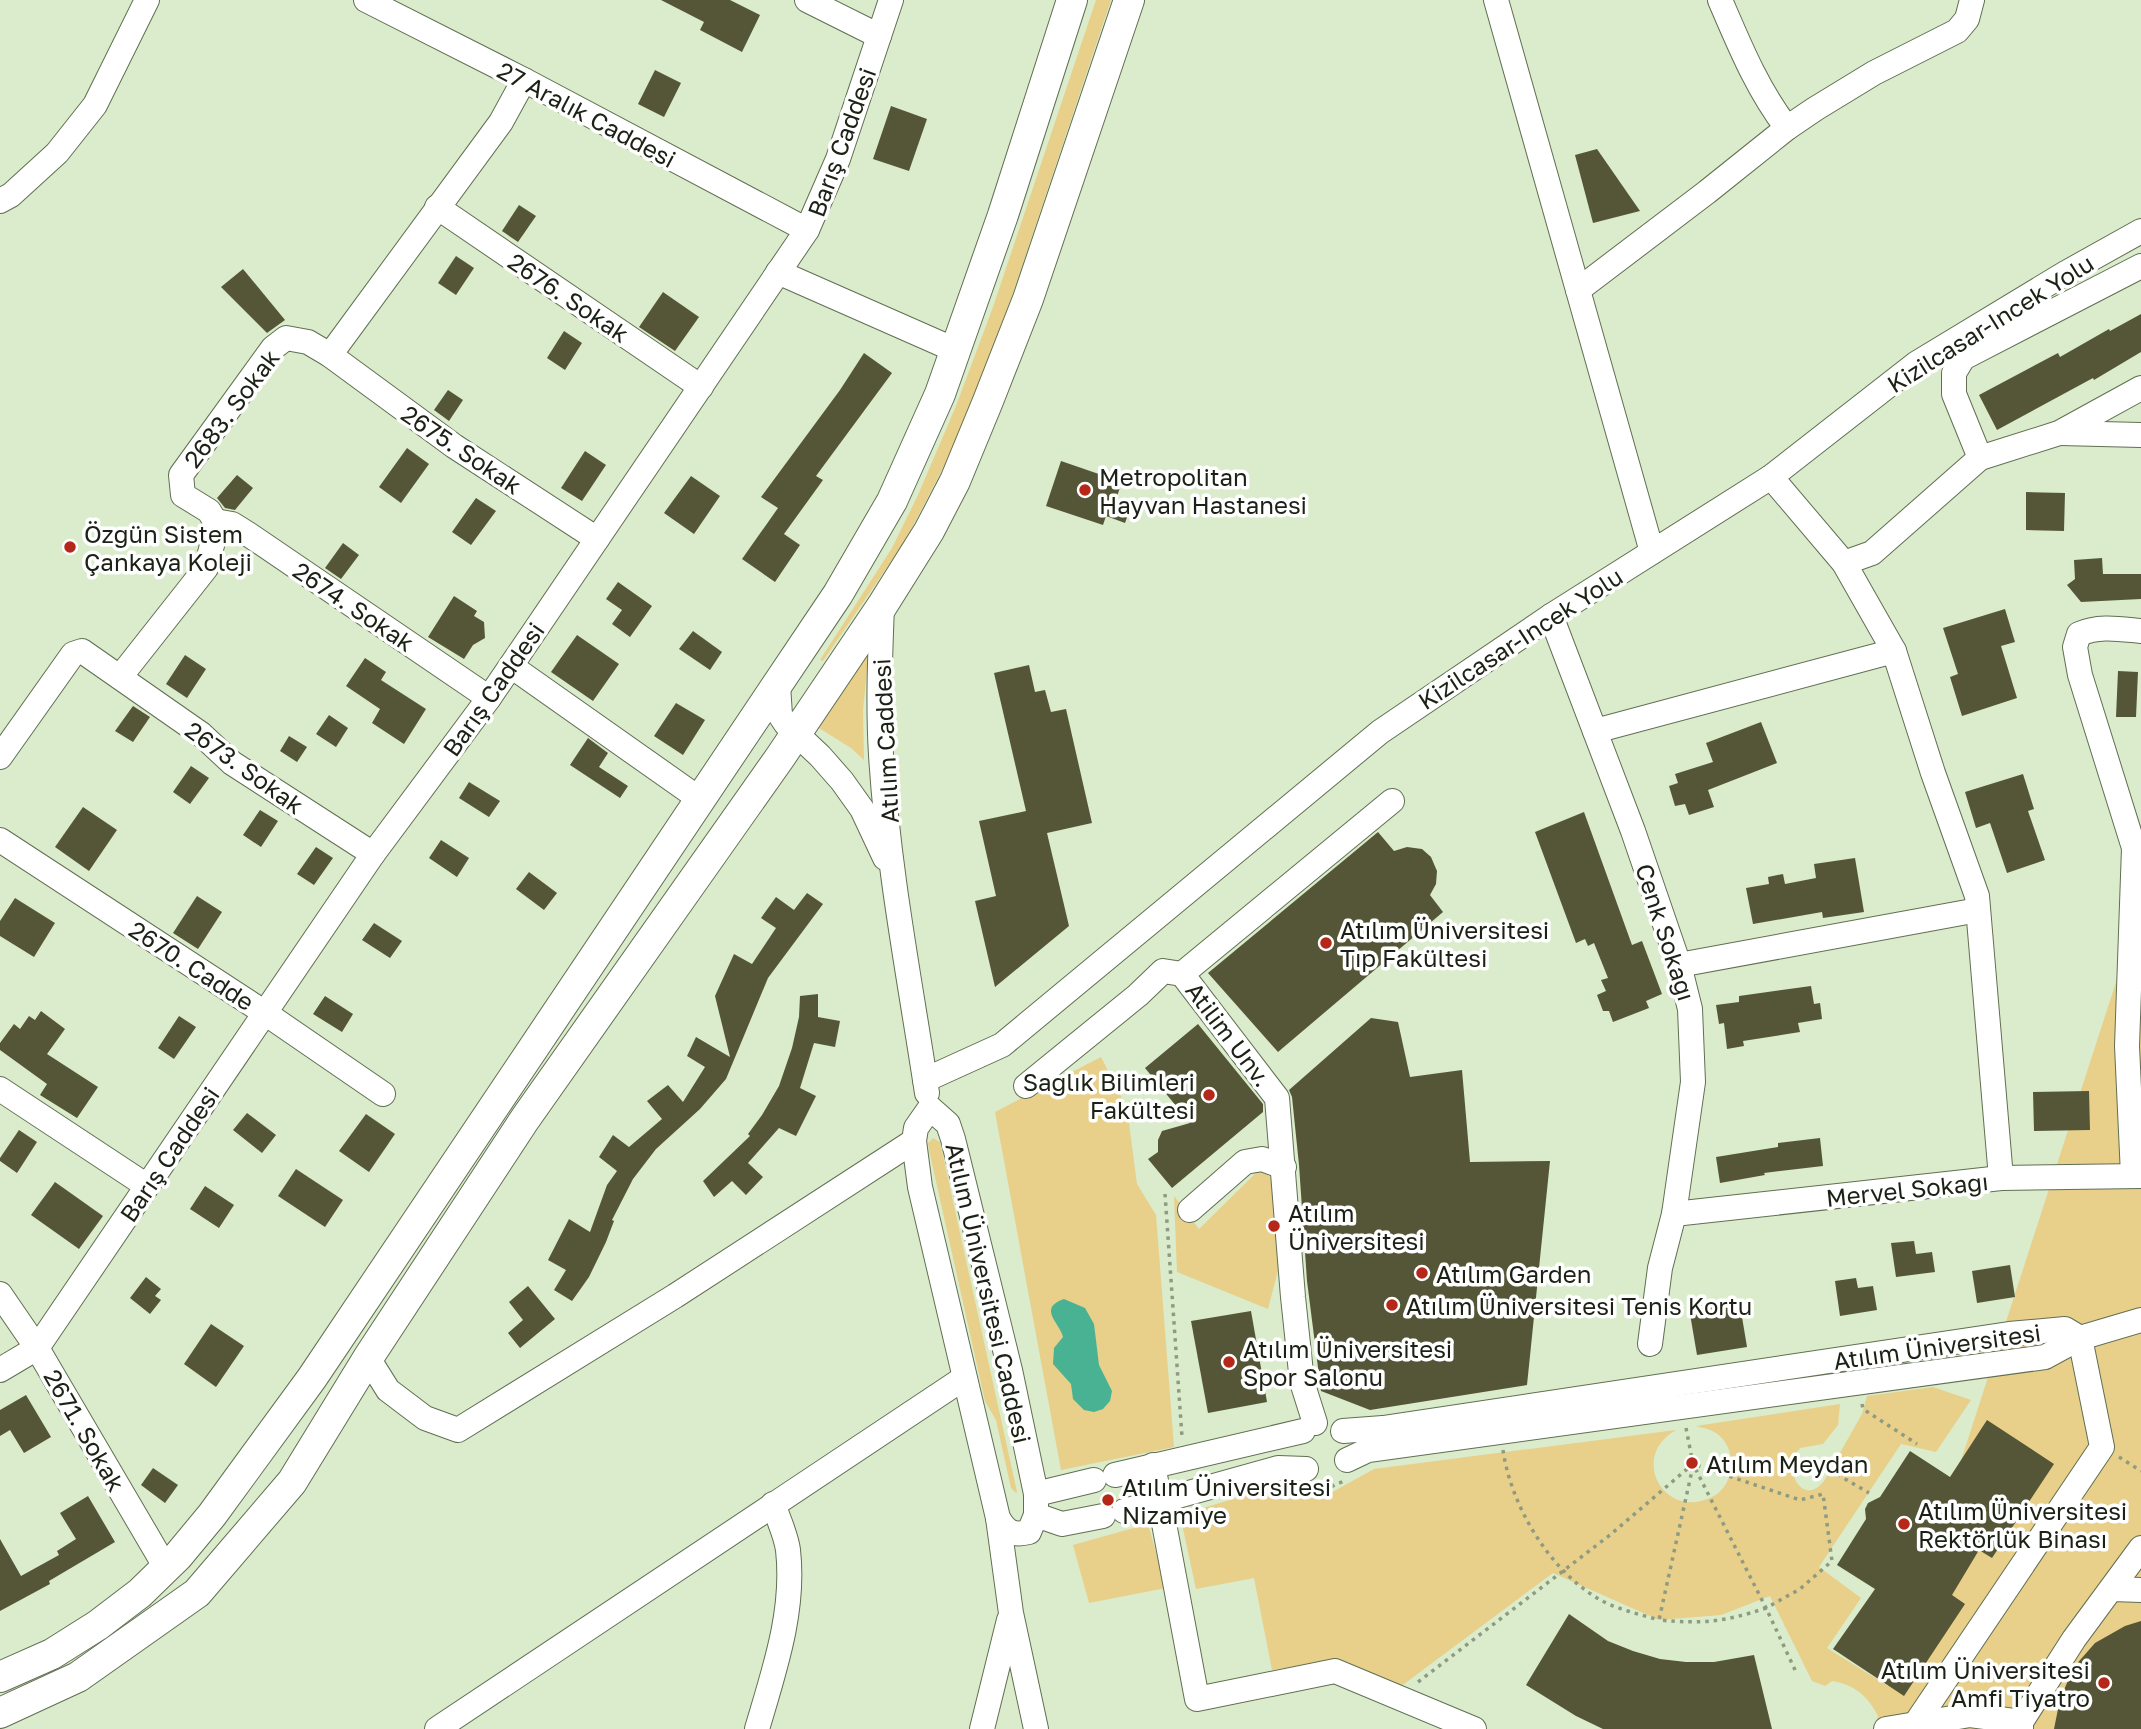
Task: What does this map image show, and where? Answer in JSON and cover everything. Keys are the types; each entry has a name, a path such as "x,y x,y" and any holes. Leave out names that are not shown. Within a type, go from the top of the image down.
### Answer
{"main road":[{"path":"0,1676 52,1654 98,1625 140,1593 166,1568 212,1515 278,1427 838,594 892,501 940,394 1003,215 1072,0"},
{"path":"0,1713 78,1676 197,1593 292,1482 368,1358 525,1119 882,606 929,531 955,481 988,401 1028,299 1129,0"}],"street":[{"path":"0,201 11,195 57,153 95,105 147,0"},
{"name":"27 Aralık Caddesi","path":"366,0 524,80 807,230"},
{"path":"807,0 879,36"},
{"name":"Barış Caddesi","path":"37,1348 373,854 489,698 807,230 838,159 891,0"},
{"path":"1496,0 1652,552"},
{"path":"1720,0 1752,74 1787,128"},
{"path":"1578,290 1787,128 1874,73 1957,30 1968,19 1972,0"},
{"path":"330,355 501,122 524,80"},
{"name":"2676. Sokak","path":"438,207 701,387"},
{"name":"Kizilcasar-Incek Yolu","path":"925,1080 1002,1045 1380,732 1552,616 1772,477 1917,363 2141,230"},
{"path":"1980,458 1954,394 1954,373 1963,358 2141,266"},
{"path":"778,272 955,350"},
{"name":"2683. Sokak","path":"215,521 209,512 183,495 181,475 273,348 286,338 308,342 330,355"},
{"name":"2675. Sokak","path":"330,355 454,446 597,539"},
{"path":"1844,563 1872,553 1980,458 2059,433 2141,388"},
{"path":"2059,433 2141,435"},
{"path":"1772,477 1844,563 1895,651 1933,774 1977,895 2001,1178"},
{"path":"0,757 73,654 82,651 120,677 205,568 215,534 215,521"},
{"name":"2674. Sokak","path":"215,521 232,524 248,534 489,698"},
{"name":"Atılım Caddesi","path":"882,606 879,695 881,755 893,875 930,1108"},
{"name":"Cenk Sokağı","path":"1552,616 1679,965 1690,1009 1693,1082 1674,1214 1660,1268 1650,1344"},
{"path":"2137,1176 2127,1046 2138,849 2080,675 2075,647 2079,634 2088,630 2100,628 2141,631"},
{"path":"1595,731 1895,651"},
{"path":"511,666 701,800"},
{"name":"2673. Sokak","path":"120,677 201,734 232,763 373,854"},
{"name":"Atılım Caddesi","path":"778,685 780,715 842,781 862,809 893,875"},
{"path":"1182,974 1392,800"},
{"name":"2670. Cadde","path":"0,840 265,1013 383,1094"},
{"path":"1679,965 1978,910"},
{"name":"Atilim Unv.","path":"1026,1086 1138,995 1163,971 1182,974 1277,1098 1293,1297 1309,1427"},
{"path":"0,1089 147,1186"},
{"name":"Atılım Üniversitesi Caddesi","path":"1036,1504 1010,1370 959,1159 948,1125 930,1108 916,1128 914,1140 920,1187 998,1518 1011,1613 1036,1729"},
{"path":"368,1358 388,1390 425,1418 458,1430 675,1296 914,1140"},
{"path":"1190,1210 1245,1162 1262,1159 1284,1167"},
{"name":"Mervel Sokağı","path":"1674,1214 2001,1178 2137,1176"},
{"name":"2671. Sokak","path":"0,1294 37,1348 166,1568"},
{"path":"1916,1723 2102,1447 2080,1338 2141,1320"},
{"name":"Atılım Üniversitesi","path":"1036,1504 1105,1477 1329,1422 1343,1431 1383,1428 2010,1334 2065,1329 2080,1338"},
{"name":"Atılım Üniversitesi","path":"1306,1469 1320,1475 1328,1475 1335,1472 1346,1460 1368,1450 2045,1357 2080,1338"},
{"path":"0,1370 37,1348"},
{"path":"437,1729 964,1378"},
{"path":"1306,1469 1297,1457 1296,1450 1299,1437 1309,1427"},
{"path":"1343,1431 1349,1445 1346,1460"},
{"path":"1153,1465 1197,1699 1335,1671 1474,1729"},
{"path":"998,1518 1004,1529 1017,1535 1029,1532 1036,1504 1062,1524 1113,1514 1278,1468 1306,1469"},
{"path":"757,1729 774,1672 790,1601 788,1548 773,1504"},
{"path":"1886,1729 1970,1715 2021,1726 2074,1639 2141,1548"},
{"path":"2112,1589 2141,1590"},
{"path":"982,1729 1011,1613"}],"path":[{"path":"1165,1194 1182,1439"},
{"path":"1860,1395 1863,1409 1917,1444"},
{"path":"1684,1419 1693,1464 1796,1672"},
{"path":"1502,1444 1506,1471 1518,1501 1544,1549 1564,1571 1599,1600 1659,1620 1698,1623 1737,1617 1766,1608 1800,1589 1832,1561 1823,1494 1800,1500 1693,1464"},
{"path":"2124,1460 2141,1471"},
{"path":"1398,1698 1564,1571 1693,1464"},
{"path":"1659,1620 1693,1464"},
{"path":"1830,1470 1868,1493"}],"shaded area":[{"path":"1096,0 1111,0 1011,299 958,439 905,541 823,661 820,660 892,548 956,406 993,307"},
{"path":"869,650 863,710 864,760 851,748 819,728"},
{"path":"2141,905 2141,1729 1874,1729 1878,1716 1860,1692 1832,1681 1825,1686 1812,1681 1770,1596 1721,1615 1659,1620 1553,1573 1400,1687 1338,1660 1272,1670 1254,1578 1196,1589 1180,1515 1276,1486 1327,1495 1374,1469 1676,1430 1662,1442 1655,1455 1654,1469 1658,1483 1667,1493 1680,1500 1695,1502 1712,1497 1720,1491 1730,1475 1731,1466 1731,1457 1723,1440 1714,1432 1696,1426 1840,1404 1838,1425 1823,1444 1800,1448 1790,1462 1797,1483 1806,1490 1811,1490 1824,1481 1862,1414 1867,1396 1933,1387 1971,1400 1936,1452 1901,1444 1819,1567 1861,1598 1827,1648 1888,1686"},
{"path":"1101,1057 1127,1108 1137,1184 1156,1215 1174,1447 1061,1470 995,1112"},
{"path":"933,1138 940,1142 1016,1493 1011,1488 996,1420 985,1401 929,1150 928,1143"},
{"path":"1262,1167 1275,1183 1282,1255 1268,1309 1177,1272 1174,1196 1199,1229"},
{"path":"1064,1299 1085,1308 1094,1324 1099,1365 1112,1391 1110,1401 1103,1409 1094,1412 1084,1410 1073,1399 1071,1384 1053,1364 1054,1348 1063,1337 1051,1311 1056,1303"},
{"path":"1148,1524 1166,1588 1089,1603 1073,1545"}],"building":[{"path":"661,0 730,0 760,15 742,52 700,30 704,22"},
{"path":"655,70 681,83 664,117 638,104"},
{"path":"891,106 927,119 909,171 873,159"},
{"path":"1597,149 1640,211 1593,223 1575,155"},
{"path":"519,205 536,216 518,242 502,231"},
{"path":"456,256 474,268 456,295 438,283"},
{"path":"243,269 285,320 267,333 221,287"},
{"path":"663,292 699,317 675,351 639,327"},
{"path":"2141,314 2141,352 2094,380 2093,378 1997,430 1979,395 2058,353 2060,357"},
{"path":"564,331 582,343 565,370 547,358"},
{"path":"864,353 892,373 816,476 823,480 784,534 800,545 775,582 742,559 778,508 761,497"},
{"path":"448,390 463,400 449,421 434,410"},
{"path":"407,448 429,464 401,503 379,487"},
{"path":"585,451 606,465 582,501 561,488"},
{"name":"Metropolitan Hayvan Hastanesi","path":"1061,461 1122,482 1116,499 1132,504 1125,523 1106,516 1103,525 1046,506"},
{"path":"237,475 253,488 235,510 225,508 217,498"},
{"path":"691,476 720,496 694,534 664,513"},
{"path":"2026,492 2065,493 2064,531 2026,530"},
{"path":"476,498 496,511 471,545 452,532"},
{"path":"343,543 359,555 341,579 325,568"},
{"path":"2102,558 2103,574 2141,574 2141,599 2081,602 2067,585 2075,579 2074,560"},
{"path":"618,582 652,606 630,637 612,624 622,610 606,599"},
{"path":"454,596 477,611 474,616 484,622 485,638 473,645 464,659 428,637"},
{"path":"2005,609 2015,642 2001,646 2017,698 1962,716 1950,677 1958,674 1943,628"},
{"path":"693,631 722,652 710,670 679,649"},
{"path":"577,635 619,664 593,701 551,672"},
{"path":"185,655 206,669 187,698 166,684"},
{"path":"365,658 386,672 381,680 426,709 404,744 372,723 380,709 346,686"},
{"path":"1029,665 1035,692 1045,690 1051,712 1066,709 1092,823 1047,833 1069,926 995,987 975,901 996,896 979,821 1026,811 994,673"},
{"path":"2118,671 2138,672 2136,717 2116,717"},
{"path":"676,703 705,720 683,755 654,736"},
{"path":"133,706 150,717 133,742 115,731"},
{"path":"329,715 348,728 336,747 316,734"},
{"path":"1761,722 1777,763 1708,790 1714,807 1689,815 1685,804 1675,806 1669,786 1678,783 1675,774 1713,762 1706,743"},
{"path":"289,736 307,747 297,762 280,751"},
{"path":"588,738 608,753 599,767 628,786 620,798 570,765"},
{"path":"191,766 209,778 190,804 173,792"},
{"path":"2023,774 2034,809 2028,811 2045,860 2007,873 1990,823 1976,828 1965,792"},
{"path":"469,782 500,801 489,817 459,798"},
{"path":"83,807 117,830 89,871 55,847"},
{"path":"260,810 278,821 261,847 243,835"},
{"path":"1584,812 1632,945 1642,941 1662,994 1646,1001 1649,1008 1613,1022 1609,1011 1603,1011 1597,995 1606,991 1601,980 1608,978 1594,943 1588,946 1585,939 1576,943 1535,832"},
{"name":"Atılım Üniversitesi Tıp Fakültesi","path":"1378,832 1394,851 1407,847 1422,849 1431,857 1437,871 1436,884 1430,895 1443,912 1278,1052 1208,973"},
{"path":"441,840 469,858 457,877 429,858"},
{"path":"316,847 333,858 314,885 297,874"},
{"path":"1855,858 1864,912 1823,918 1822,912 1753,924 1746,888 1769,884 1768,877 1783,874 1785,884 1816,878 1814,864"},
{"path":"529,872 557,893 544,910 516,889"},
{"path":"807,893 823,904 768,978 726,1079 700,1109 656,1149 633,1179 612,1220 614,1221 606,1242 589,1277 572,1301 554,1290 566,1270 548,1260 569,1219 590,1232 607,1185 617,1171 599,1157 613,1135 629,1147 662,1119 647,1101 668,1085 683,1102 705,1067 687,1056 696,1037 730,1057 715,996 734,954 752,964 776,928 761,918 776,897 794,910"},
{"path":"197,896 222,912 198,949 173,933"},
{"path":"15,898 55,923 34,957 0,936 0,921"},
{"path":"374,923 402,941 390,958 362,940"},
{"path":"1811,986 1814,1004 1820,1003 1822,1019 1798,1023 1800,1032 1743,1041 1744,1046 1727,1049 1724,1023 1719,1024 1716,1005 1739,1002 1739,996"},
{"path":"818,994 818,1017 840,1021 835,1047 814,1043 800,1088 816,1096 796,1136 779,1128 748,1163 763,1177 746,1195 732,1181 714,1197 703,1181 750,1136 748,1134 779,1086 792,1048 799,1017 800,996"},
{"path":"325,996 353,1014 342,1032 313,1014"},
{"path":"41,1011 65,1029 47,1054 98,1087 77,1118 40,1095 47,1084 0,1050 0,1043 14,1024 20,1029 29,1016 35,1020"},
{"path":"179,1016 196,1027 174,1059 158,1048"},
{"name":"Atılım Garden","path":"1371,1018 1398,1022 1410,1077 1462,1070 1470,1162 1550,1161 1527,1385 1370,1410 1321,1391 1307,1281 1299,1165 1289,1090"},
{"path":"1198,1024 1263,1104 1263,1112 1172,1188 1148,1159 1158,1152 1158,1140 1162,1131 1190,1123 1145,1068"},
{"path":"2089,1091 2090,1130 2034,1131 2033,1092"},
{"path":"247,1113 276,1135 262,1153 233,1130"},
{"path":"366,1114 395,1134 369,1172 339,1151"},
{"path":"19,1130 37,1142 17,1173 0,1161 0,1158"},
{"path":"1820,1138 1823,1166 1764,1173 1765,1175 1720,1183 1716,1157 1778,1147 1778,1143"},
{"path":"296,1169 343,1200 325,1227 278,1196"},
{"path":"55,1182 103,1216 79,1249 31,1215"},
{"path":"205,1186 234,1205 219,1228 190,1209"},
{"path":"1914,1241 1916,1254 1932,1252 1935,1272 1896,1277 1891,1243"},
{"path":"2010,1265 2015,1297 1977,1303 1972,1271"},
{"path":"146,1277 161,1289 155,1296 161,1300 150,1314 130,1298"},
{"path":"1856,1278 1858,1288 1873,1286 1877,1310 1840,1316 1835,1281"},
{"path":"528,1286 555,1319 520,1348 508,1333 523,1320 509,1302"},
{"path":"1739,1299 1747,1347 1697,1355 1689,1308"},
{"name":"Atılım Üniversitesi Spor Salonu","path":"1251,1311 1267,1402 1208,1413 1191,1321"},
{"path":"211,1324 244,1346 216,1387 184,1364"},
{"path":"26,1395 51,1437 24,1453 10,1430 0,1436 0,1410"},
{"path":"1987,1420 2054,1464 1992,1558 1979,1550 1952,1595 1965,1604 1904,1696 1833,1649 1875,1589 1837,1565 1866,1519 1865,1509 1868,1503 1880,1497 1910,1451 1950,1477"},
{"path":"153,1468 178,1485 165,1503 141,1485"},
{"path":"88,1496 115,1542 49,1581 50,1584 0,1611 0,1539 21,1576 59,1555 57,1551 76,1539 60,1513"},
{"path":"1569,1614 1608,1641 1660,1659 1714,1662 1754,1655 1772,1729 1603,1729 1576,1716 1526,1685"},
{"name":"Atılım Üniversitesi Amfi Tiyatro","path":"2141,1621 2141,1729 2054,1729 2060,1699 2074,1667 2095,1643 2125,1626"}],"place":[{"name":"Metropolitan Hayvan Hastanesi","path":"1085,490"},
{"name":"Özgün Sistem Çankaya Koleji","path":"70,547"},
{"name":"Atılım Üniversitesi Tıp Fakültesi","path":"1326,943"},
{"name":"Sağlık Bilimleri Fakültesi","path":"1209,1095"},
{"name":"Atılım Üniversitesi","path":"1274,1226"},
{"name":"Atılım Garden","path":"1422,1273"},
{"name":"Atılım Üniversitesi Tenis Kortu","path":"1392,1305"},
{"name":"Atılım Üniversitesi Spor Salonu","path":"1229,1362"},
{"name":"Atılım Meydan","path":"1692,1463"},
{"name":"Atılım Üniversitesi Nizamiye","path":"1108,1500"},
{"name":"Atılım Üniversitesi Rektörlük Binası","path":"1904,1524"},
{"name":"Atılım Üniversitesi Amfi Tiyatro","path":"2104,1683"}]}
